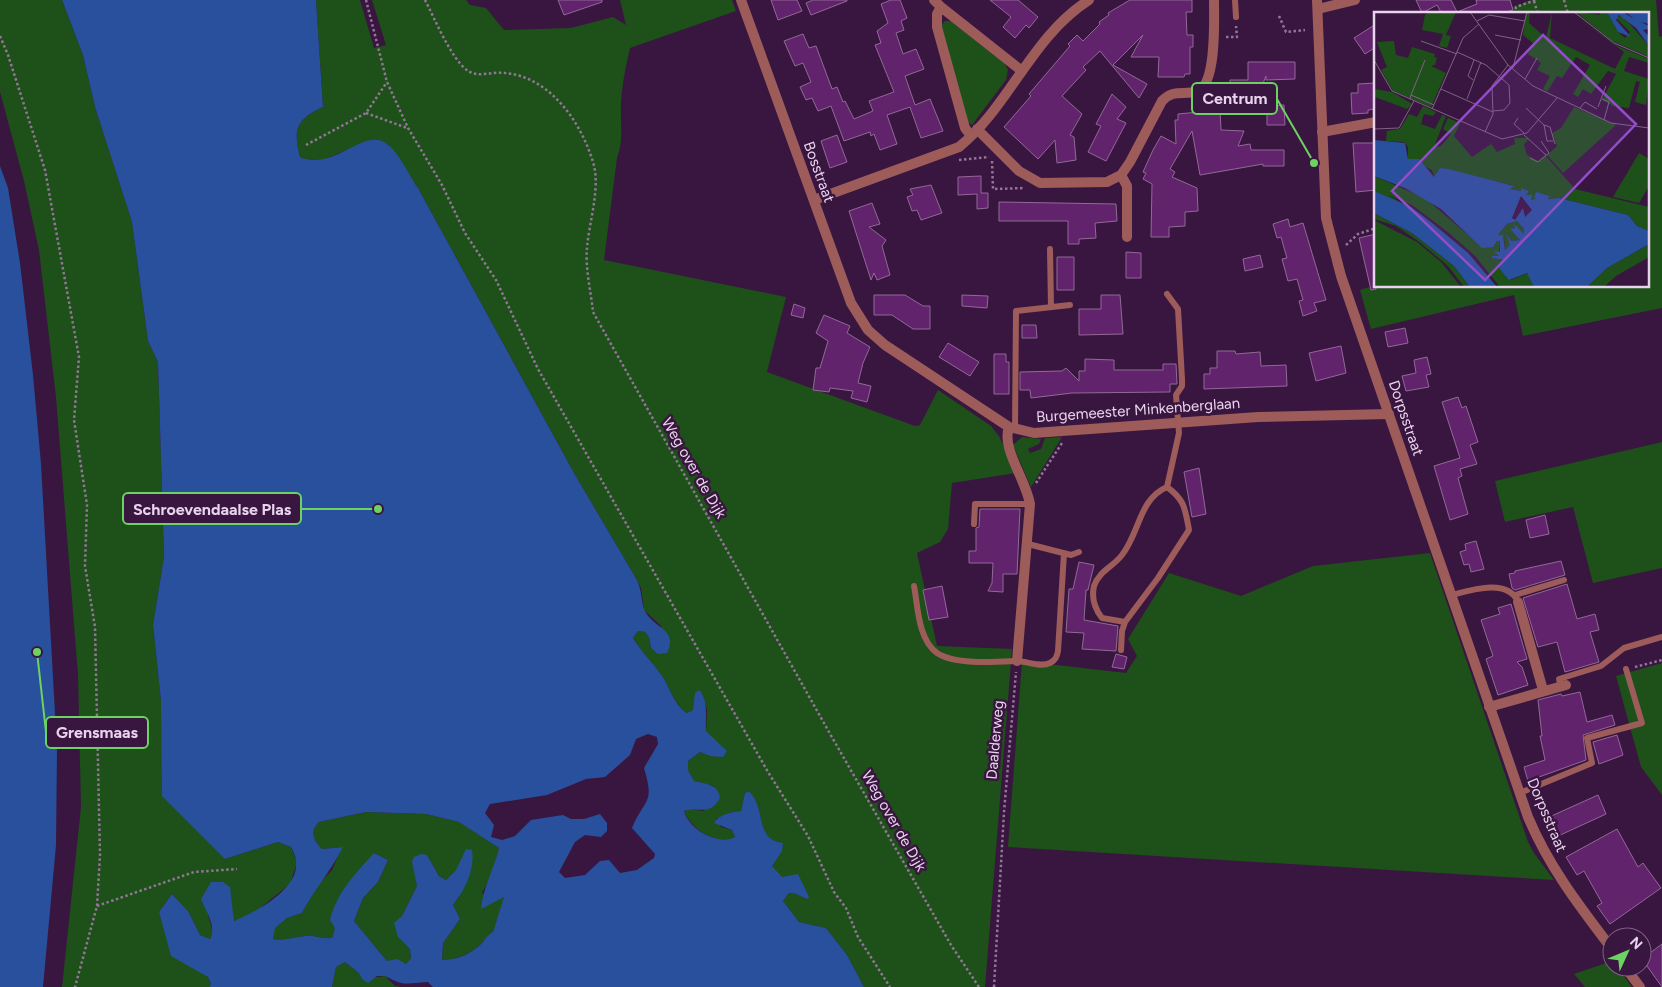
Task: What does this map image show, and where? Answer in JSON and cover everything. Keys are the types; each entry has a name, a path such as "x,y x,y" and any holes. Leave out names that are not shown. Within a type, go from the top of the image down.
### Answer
{"street":[{"name":"Bosstraat","path":"741,0 851,303 868,330 885,345"},
{"path":"814,200 954,150 974,133 1044,40 1064,19 1089,0"},
{"path":"938,3 937,27 965,128 974,133 1019,171 1040,183 1107,182 1121,175 1162,101 1168,95 1176,92 1196,92 1206,82 1215,38 1214,0"},
{"path":"1318,4 1355,0"},
{"path":"938,3 1022,71"},
{"name":"Dorpsstraat","path":"1318,4 1326,218 1334,252 1490,707 1538,841 1553,867 1602,936"},
{"path":"1322,132 1374,122"},
{"path":"1121,175 1127,186 1127,237"},
{"name":"Burgemeester Minkenberglaan","path":"885,345 1012,428 1034,433 1258,417 1389,414"},
{"path":"1012,428 1006,435 1009,450 1025,483 1029,500 1028,544 1017,661"},
{"path":"1516,598 1543,690"},
{"path":"1490,707 1543,690 1563,686"}],"lane":[{"path":"1235,0 1236,16"},
{"path":"1050,250 1051,307"},
{"path":"1125,622 1102,618 1094,608 1094,588 1099,576 1121,556 1130,543 1149,498 1167,486 1179,433 1176,423 1176,395 1182,386 1178,309 1167,294"},
{"path":"1012,428 1016,311 1070,305"},
{"path":"1121,650 1122,631 1125,622 1158,578 1189,530 1184,505 1179,495 1167,486"},
{"path":"974,524 975,504 1029,500"},
{"path":"1028,544 1071,555 1080,552"},
{"path":"914,586 924,635 937,652 969,661 1017,661 1044,665 1051,663 1056,658 1064,553"},
{"path":"1452,595 1489,587 1505,589 1516,598 1564,580"},
{"path":"1563,686 1559,678 1601,666 1624,648 1662,637"},
{"path":"1520,792 1592,763 1587,738 1642,723 1626,669"}],"path":[{"path":"366,0 387,82 408,128 442,185 465,233 496,280 538,369 768,772 808,836 834,892 846,908 858,936 890,987"},
{"name":"Weg over de Dijk","path":"425,0 460,63 469,71 476,74 505,72 526,78 547,90 579,126 594,164 594,201 586,250 592,312 829,732 951,945 978,987"},
{"path":"1515,12 1516,7 1535,0"},
{"path":"1215,38 1237,37 1236,16"},
{"path":"1279,16 1286,32 1305,30"},
{"path":"0,36 8,54 45,170 79,357 74,420 86,504 85,566 95,627 100,855 97,906 75,987"},
{"path":"306,145 366,113 387,82"},
{"path":"366,113 408,128"},
{"path":"937,156 944,162 992,157 993,189 1037,188 1040,183"},
{"path":"1334,252 1344,248 1349,240 1358,234 1374,229"},
{"path":"1029,500 1065,438 1066,430"},
{"path":"1626,669 1662,660"},
{"name":"Daalderweg","path":"994,987 1004,812 1017,661"},
{"path":"97,906 194,872 237,869"}],"green space":[{"path":"0,0 62,0 83,55 95,107 132,222 148,341 158,362 164,557 153,625 161,701 225,859 278,842 291,847 297,863 290,884 254,913 234,921 208,915 213,932 210,939 200,935 188,911 172,894 159,912 166,934 195,968 208,977 211,984 209,987 62,987 81,807 78,675 56,397 39,250 24,181 0,92"},
{"path":"316,0 360,0 374,48 386,45 372,0 466,0 470,5 486,8 504,30 571,28 613,17 626,25 620,0 732,0 736,11 630,48 622,89 620,144 604,260 786,297 767,372 915,426 920,425 938,390 991,426 999,436 1016,473 952,483 948,529 940,542 917,553 937,646 1012,649 985,987 864,987 847,955 826,928 799,922 783,901 789,893 794,892 807,899 775,872 772,866 775,861 777,842 766,833 757,805 749,791 745,793 741,811 729,813 716,819 721,827 732,830 735,837 720,839 712,837 698,830 687,818 684,811 690,809 704,811 714,786 694,781 688,770 688,761 700,752 710,756 727,752 706,731 707,710 702,694 695,702 693,710 687,713 682,709 660,673 633,638 638,631 645,632 649,637 651,648 662,627 644,610 641,588 637,580 574,473 418,188 388,144 358,146 325,159 314,161 300,157 297,139 299,126 307,116 323,107"},
{"path":"1531,0 1656,0 1659,37 1662,36 1662,308 1523,336 1514,295 1371,329 1360,290 1374,286 1374,288 1650,288 1650,12 1506,12 1514,10 1513,7"},
{"path":"945,21 951,21 1005,64 1008,70 1006,80 972,125 965,120 941,26"},
{"path":"1022,437 1041,439 1039,444 1028,449 1030,453 1041,449 1045,438 1062,437 1031,487 1013,445"},
{"path":"1662,442 1662,568 1593,583 1573,507 1505,522 1495,481"},
{"path":"1430,553 1528,842 1554,880 1008,847 1022,661 1126,673 1137,656 1128,639 1169,573 1241,596 1313,566"},
{"path":"1662,663 1662,795 1641,767 1616,676"},
{"path":"366,812 426,814 460,822 499,848 493,872 482,893 495,900 505,896 493,932 479,946 462,956 442,961 443,943 460,919 453,905 459,897 456,870 446,880 439,876 427,855 416,876 417,886 402,916 398,937 410,949 411,958 406,964 387,961 354,921 363,898 378,882 388,860 374,853 335,928 332,938 301,936 273,939 274,928 287,918 302,913 317,886 332,870 342,847 322,849 317,843 313,832 316,825 319,822"},
{"path":"345,962 359,973 362,979 385,976 395,986 401,987 332,987 336,967"},
{"path":"1602,964 1602,977 1624,977 1632,987 1585,987 1574,974"}],"water":[{"path":"62,0 316,0 323,107 307,116 299,126 297,139 300,157 313,160 325,159 358,144 378,140 391,147 400,158 574,473 637,580 645,611 649,617 664,629 670,639 670,645 667,653 658,654 651,648 649,637 645,632 638,631 633,638 657,669 678,705 687,713 693,710 695,693 699,690 704,699 706,709 706,731 727,751 723,757 710,756 700,752 688,761 688,770 694,781 714,787 719,793 720,798 716,804 708,809 684,811 687,818 698,830 712,837 728,839 735,837 732,830 714,823 722,816 741,811 745,793 749,791 758,806 764,830 774,841 783,843 782,851 772,866 782,877 798,874 809,897 807,899 794,893 789,893 783,901 799,922 826,928 847,955 864,987 433,987 428,982 402,983 385,976 377,976 368,983 345,962 336,967 332,987 209,987 211,984 208,977 171,956 159,912 172,894 188,911 200,935 210,939 212,924 201,899 211,882 223,882 230,887 234,921 253,912 284,890 295,872 296,860 291,847 278,842 225,859 162,796 161,701 153,625 164,557 158,362 148,341 132,222 95,107 83,55","holes":["648,734 657,737 658,744 644,768 649,789 648,795 632,828 655,854 654,858 637,870 620,873 609,860 600,861 585,875 565,878 559,872 575,842 585,835 601,837 607,831 607,823 600,814 584,819 571,819 563,815 531,820 515,836 502,840 491,837 494,825 485,813 490,804 547,795 586,779 605,777 630,755 636,739","366,812 426,814 459,822 499,848 484,893 481,909 504,897 493,932 479,946 462,956 442,960 443,943 460,919 453,905 465,886 472,865 472,850 466,849 456,870 446,880 439,876 427,855 421,854 414,857 412,862 417,886 402,916 394,923 398,937 410,949 411,958 406,964 397,959 387,961 354,921 363,898 378,882 388,860 374,853 360,868 337,901 330,920 335,928 332,938 301,936 273,939 275,928 287,918 302,913 343,847 322,849 314,836 313,832 316,825 319,822"]},
{"path":"0,166 8,188 20,263 33,375 41,464 57,749 56,845 43,987 0,987"}],"building":[{"path":"558,0 602,0 602,2 564,15"},
{"path":"771,0 797,0 802,11 778,20"},
{"path":"813,0 847,1 811,15 806,3"},
{"path":"891,0 900,0 907,18 901,21 904,30 896,33 903,54 916,49 924,69 905,76 915,105 930,99 943,131 921,138 910,107 887,115 897,144 880,150 874,134 871,136 870,132 844,141 831,106 818,111 812,98 806,100 800,87 811,82 803,63 795,66 784,41 803,34 809,48 816,46 832,89 837,87 843,102 845,101 854,119 873,111 869,101 894,92 875,45 881,43 877,31 888,23 881,4"},
{"path":"990,0 1018,0 1038,17 1029,28 1026,25 1015,38 1003,27 1011,17"},
{"path":"1130,0 1192,0 1192,12 1186,12 1187,35 1193,35 1193,47 1190,47 1190,74 1185,74 1184,77 1158,77 1159,57 1131,57 1143,35 1113,65 1147,84 1139,98 1100,51 1083,67 1086,70 1062,96 1082,114 1070,135 1074,137 1076,160 1057,163 1055,140 1038,159 1004,127 1070,46 1068,44 1077,35 1083,41 1100,24 1099,22 1109,15 1108,13"},
{"path":"1416,0 1451,0 1457,12 1441,12 1437,5 1422,12"},
{"path":"1476,0 1510,0 1513,10 1506,12 1457,12 1477,4"},
{"path":"1374,25 1374,48 1365,54 1354,38"},
{"path":"1248,62 1295,62 1295,79 1266,80 1266,76 1253,108 1230,108 1230,80 1248,80"},
{"path":"1374,83 1374,109 1368,110 1368,113 1352,114 1351,93 1358,93 1358,84"},
{"path":"1112,94 1126,107 1117,119 1126,123 1106,161 1088,152 1101,126 1096,124"},
{"path":"1284,105 1285,125 1267,125 1267,106"},
{"path":"1220,110 1221,130 1244,131 1238,146 1250,144 1251,150 1284,150 1284,166 1263,166 1263,164 1200,175 1192,131 1170,169 1175,172 1172,177 1197,188 1198,211 1185,212 1185,226 1169,227 1169,237 1151,237 1152,184 1143,179 1146,173 1143,172 1153,150 1161,136 1176,144 1175,120 1178,120 1178,114"},
{"path":"837,135 847,162 830,168 821,141"},
{"path":"1353,143 1374,143 1374,190 1356,192"},
{"path":"981,176 981,193 988,193 988,208 977,209 977,194 958,195 958,177"},
{"path":"931,185 942,213 921,220 917,210 912,211 907,197 913,195 910,189"},
{"path":"999,202 1116,204 1117,221 1095,223 1096,238 1079,239 1079,244 1068,244 1068,221 999,221"},
{"path":"872,203 880,224 869,227 886,240 882,246 890,275 877,280 874,273 871,280 849,211"},
{"path":"1288,219 1290,227 1303,223 1326,300 1314,303 1317,311 1303,316 1299,301 1303,300 1297,279 1288,281 1282,259 1287,258 1281,237 1277,238 1273,224"},
{"path":"1374,234 1374,288 1376,289 1371,290 1359,238"},
{"path":"1126,252 1141,253 1141,278 1126,278"},
{"path":"1260,255 1263,267 1245,271 1243,259"},
{"path":"1057,257 1074,257 1074,290 1057,290"},
{"path":"874,295 905,295 923,306 930,306 930,329 913,329 892,315 874,315"},
{"path":"962,295 988,296 987,308 962,306"},
{"path":"1101,295 1120,295 1123,334 1079,335 1079,309 1101,309"},
{"path":"794,304 805,308 803,318 791,315"},
{"path":"824,315 850,326 847,333 870,347 863,363 858,383 871,386 867,402 851,398 853,391 830,388 829,392 813,390 816,368 820,368 828,341 816,333"},
{"path":"1022,325 1036,325 1037,338 1022,338"},
{"path":"1405,328 1408,343 1388,347 1385,332"},
{"path":"948,343 979,362 970,376 939,357"},
{"path":"1341,346 1346,373 1316,381 1309,353"},
{"path":"1217,351 1235,351 1236,354 1260,352 1261,366 1286,365 1287,386 1204,389 1204,374 1210,374 1210,368 1217,368"},
{"path":"994,354 1006,354 1006,362 1009,362 1009,394 994,394"},
{"path":"1427,357 1431,374 1426,375 1429,387 1406,391 1402,376 1416,373 1414,360"},
{"path":"1085,359 1114,360 1114,370 1163,370 1163,364 1176,364 1177,384 1170,384 1170,392 1072,393 1031,398 1030,390 1020,390 1020,372 1062,371 1066,368 1079,381 1079,371 1085,371"},
{"path":"1458,397 1462,408 1466,406 1478,442 1470,445 1477,464 1460,469 1462,476 1458,478 1468,514 1450,520 1434,466 1460,458 1442,402"},
{"path":"1199,468 1206,514 1192,517 1184,472"},
{"path":"980,509 1020,509 1017,574 1003,574 1003,592 988,591 992,583 993,563 969,563 969,551 976,551 976,528 979,527"},
{"path":"1545,515 1549,534 1530,538 1526,520"},
{"path":"1476,541 1484,569 1471,572 1469,564 1464,565 1460,552 1466,550 1465,544"},
{"path":"1561,561 1565,575 1515,590 1512,588 1509,574"},
{"path":"1079,562 1094,565 1088,590 1086,590 1084,620 1118,626 1116,651 1082,649 1084,633 1066,632 1069,589 1073,589"},
{"path":"1567,584 1577,619 1595,614 1599,630 1590,632 1599,662 1565,672 1557,642 1538,647 1523,598"},
{"path":"942,586 948,617 929,620 923,590"},
{"path":"1511,604 1527,659 1517,662 1522,667 1528,685 1498,695 1486,659 1493,656 1481,620 1500,614 1498,608"},
{"path":"1116,654 1127,657 1124,669 1112,667"},
{"path":"1580,692 1587,722 1612,715 1615,725 1583,735 1586,760 1528,781 1524,767 1545,760 1540,736 1542,736 1538,700 1561,694 1562,696"},
{"path":"1617,735 1623,755 1599,764 1593,742"},
{"path":"1598,795 1606,814 1556,837 1547,818"},
{"path":"1617,829 1638,867 1643,863 1661,888 1610,924 1597,906 1602,903 1584,871 1577,875 1566,857"},
{"path":"1662,944 1662,987 1652,973 1652,952"}],"place":[{"name":"Centrum","path":"1314,163"},
{"name":"Schroevendaalse Plas","path":"378,509"},
{"name":"Grensmaas","path":"37,652"}]}
